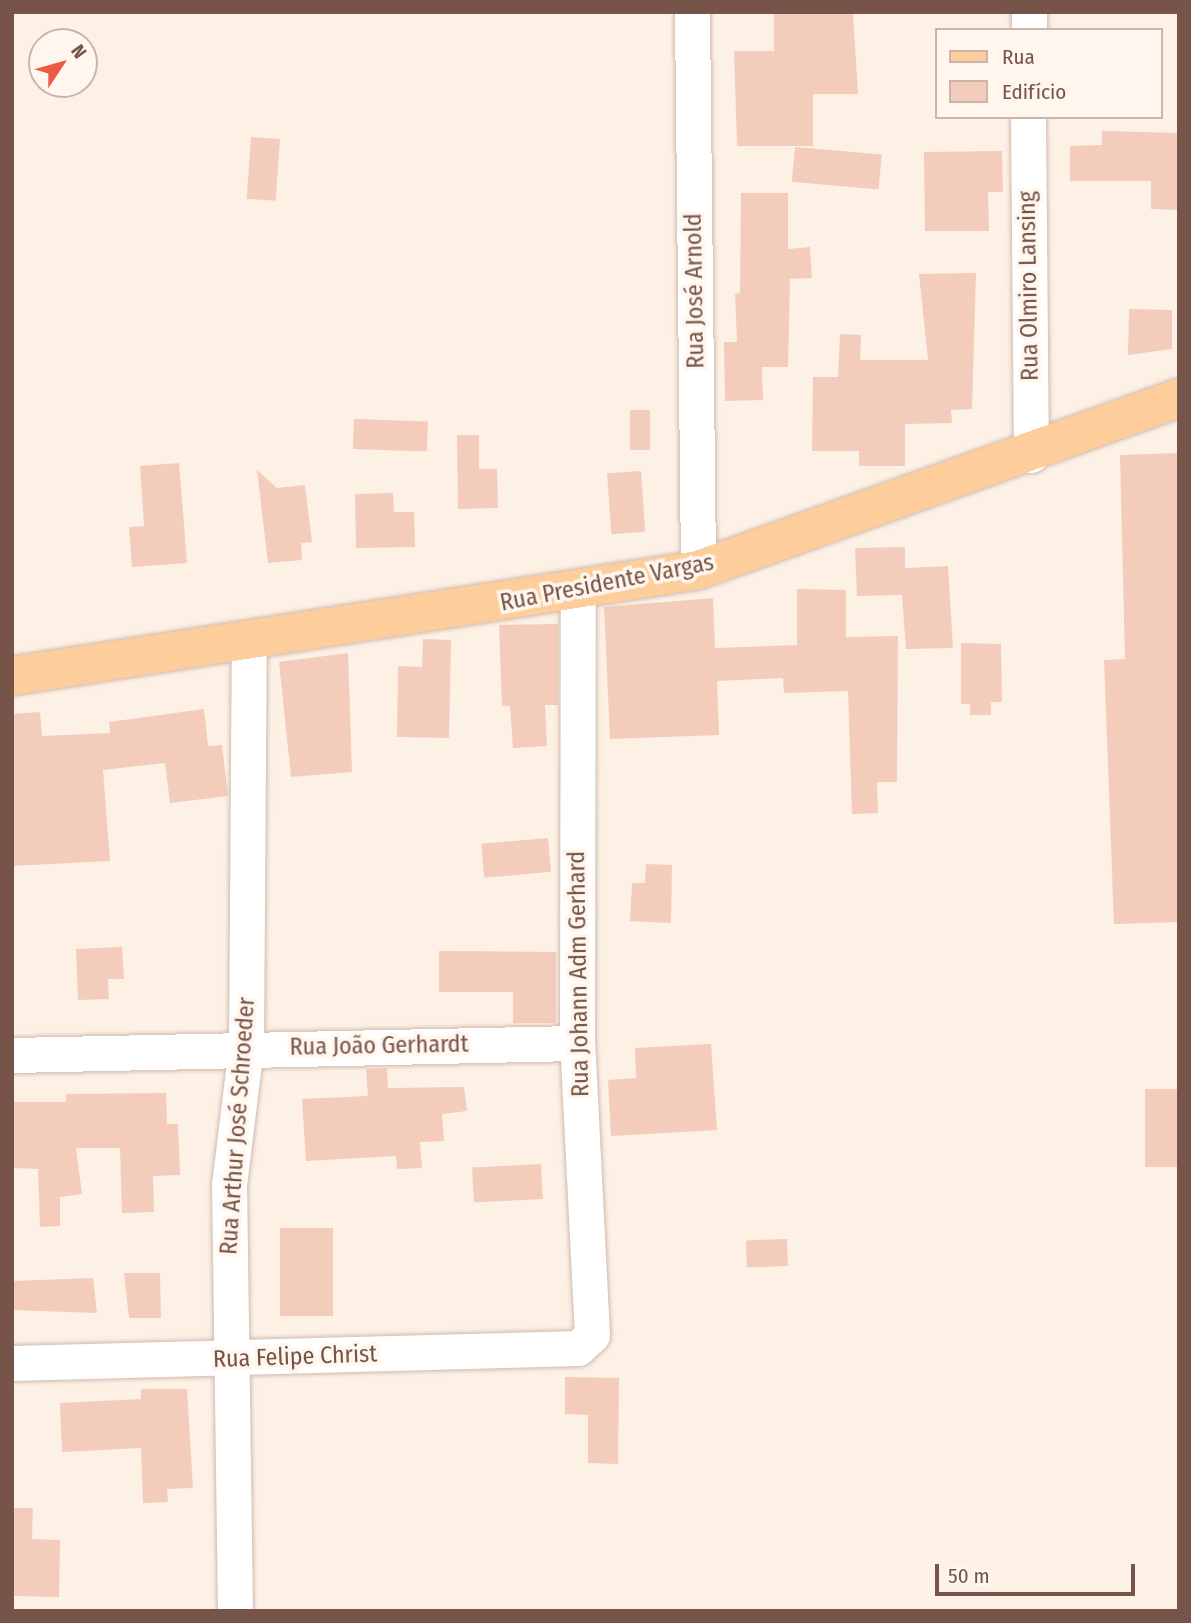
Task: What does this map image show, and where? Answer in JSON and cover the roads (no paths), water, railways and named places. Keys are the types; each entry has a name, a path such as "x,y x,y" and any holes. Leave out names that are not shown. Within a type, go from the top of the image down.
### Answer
{"main road":[{"name":"Rua Presidente Vargas","path":"12,676 578,593 698,570 1031,455 1179,398"}],"street":[{"name":"Rua José Arnold","path":"692,12 698,570"},
{"name":"Rua Olmiro Lansing","path":"1028,119 1031,455"},
{"name":"Rua Johann Adm Gerhard","path":"578,593 577,1043 594,1306 592,1335 578,1349"},
{"name":"Rua Arthur José Schroeder","path":"235,1611 228,1359 229,1185 246,1047 249,641"},
{"name":"Rua João Gerhardt","path":"12,1055 144,1056 246,1047 577,1043"},
{"name":"Rua Felipe Christ","path":"12,1363 578,1349"}]}
